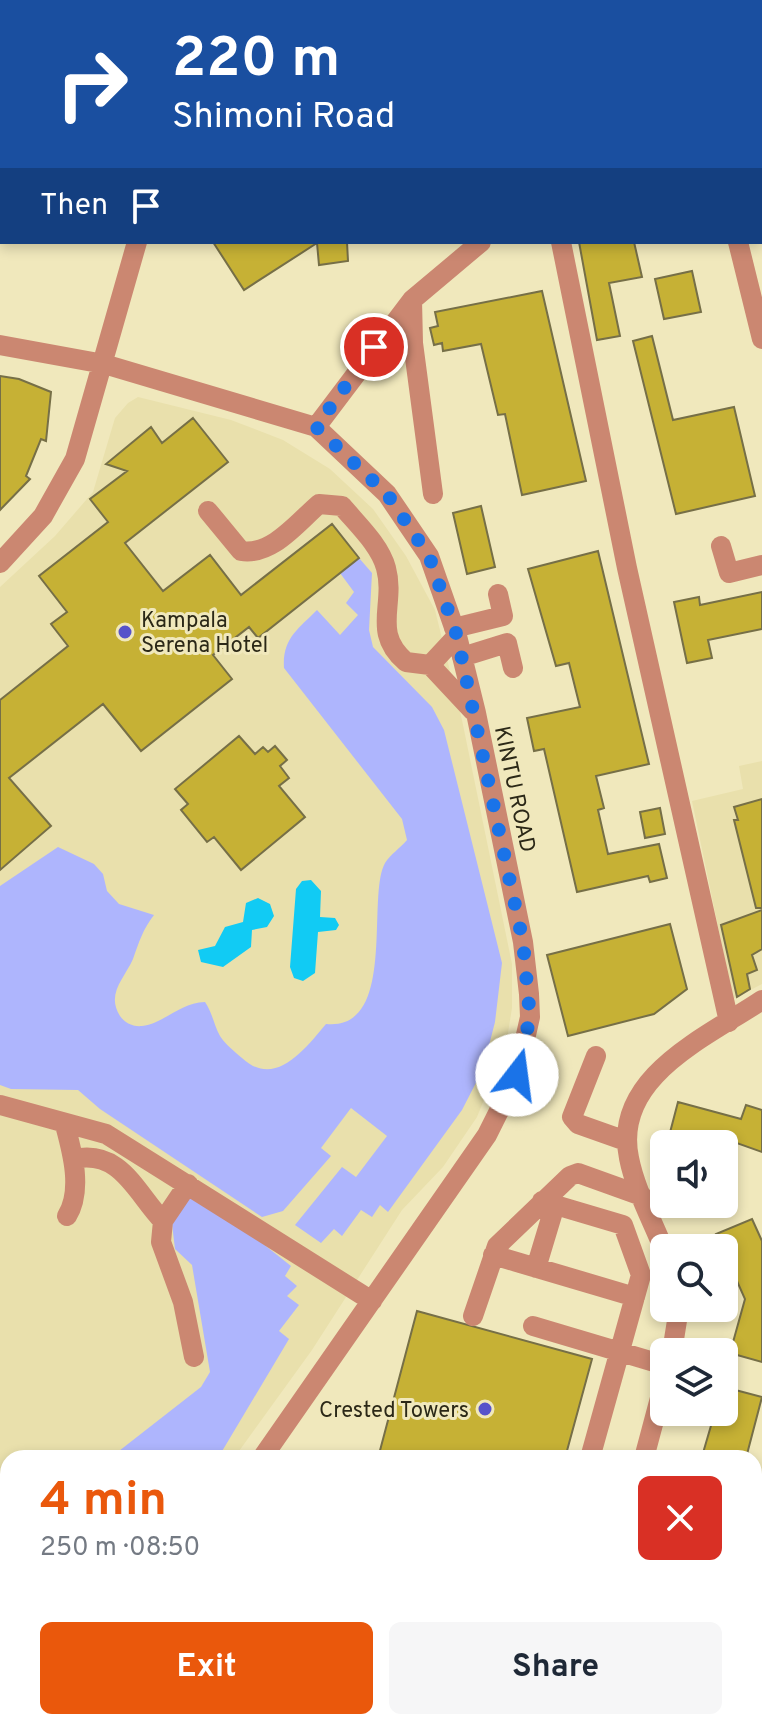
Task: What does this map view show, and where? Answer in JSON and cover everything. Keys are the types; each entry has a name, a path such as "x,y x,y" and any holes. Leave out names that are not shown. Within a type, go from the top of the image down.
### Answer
{"street":[{"path":"0,563 43,516 65,481 104,364 136,244"},
{"path":"316,427 412,300 479,244"},
{"path":"561,244 627,568 729,1022"},
{"path":"738,244 762,339"},
{"path":"412,300 413,343 433,494"},
{"name":"KINTU ROAD","path":"0,345 104,364 316,427 387,494 429,556 456,632 476,713 523,942 529,994 528,1031 517,1075 487,1135 268,1450"},
{"path":"208,511 241,551 255,554 269,547 319,504 342,506 373,544 386,567 389,642 406,662 430,665 476,713"},
{"path":"721,546 729,573 762,565"},
{"path":"430,665 456,632 503,616 498,594"},
{"path":"462,657 507,643 513,668"},
{"path":"657,1234 642,1196 626,1141 636,1099 654,1073 762,1000"},
{"path":"596,1056 572,1117 578,1124 626,1141"},
{"path":"0,1105 106,1134 188,1184 316,1270 372,1301"},
{"path":"65,1125 74,1159 73,1203 67,1216"},
{"path":"74,1159 91,1156 129,1175 163,1221"},
{"path":"473,1316 493,1255 502,1240 548,1203 578,1173 642,1196"},
{"path":"188,1184 163,1221 161,1242 183,1302 194,1357"},
{"path":"536,1268 548,1203"},
{"path":"548,1203 623,1225 641,1270 592,1450"},
{"path":"493,1255 635,1297"},
{"path":"533,1326 650,1361"},
{"path":"646,1450 653,1426"}],"shaded area":[{"path":"138,397 231,420 283,440 330,469 373,509 406,556 435,610 462,720 512,964 512,1008 506,1045 477,1117 443,1167 402,1210 312,1350 240,1450 0,1450 0,587 55,536 93,492 115,418"},
{"path":"359,558 372,573 369,630 373,647 432,707 444,730 502,963 495,1022 483,1069 462,1110 388,1212 380,1205 372,1217 361,1210 342,1236 334,1229 321,1243 295,1225 342,1167 356,1177 387,1136 351,1108 321,1148 331,1156 283,1211 262,1217 100,1109 78,1090 11,1089 0,1085 0,886 58,847 94,864 103,874 107,891 119,904 154,915 116,994 116,1008 120,1016 127,1023 139,1026 205,1002 225,1042 254,1066 266,1069 288,1062 326,1024 348,1020 363,1007 371,985 375,959 380,880 385,863 407,840 402,819 284,668 289,642 317,610 340,635 358,615 346,603 354,592 340,573"},
{"path":"762,761 762,984 733,999 692,801 743,789 739,766"},
{"path":"311,880 321,891 320,917 335,918 339,925 336,930 318,932 315,973 303,981 294,978 290,967 296,889 302,881"},
{"path":"258,898 270,904 274,916 267,927 252,930 251,947 223,967 201,962 198,950 215,946 225,927 243,922 246,903"},
{"path":"188,1196 262,1243 291,1266 285,1276 297,1286 287,1296 299,1305 279,1331 289,1339 223,1450 120,1450 201,1387 210,1372 192,1265 175,1249 172,1224"}],"building":[{"path":"214,244 315,244 244,290"},
{"path":"317,244 347,244 348,261 319,265"},
{"path":"579,244 634,244 642,277 609,283 620,336 597,340"},
{"path":"692,271 701,312 664,319 655,279"},
{"path":"542,291 586,481 522,495 505,414 498,415 481,344 443,351 442,343 434,345 430,328 438,326 435,312"},
{"path":"652,336 673,420 734,407 755,496 676,514 633,341"},
{"path":"0,376 19,379 51,392 46,441 41,439 26,476 30,479 0,510"},
{"path":"193,418 228,462 125,543 163,591 210,555 241,595 332,524 359,558 258,638 249,627 213,655 232,679 141,751 103,704 9,778 51,826 0,870 0,700 68,646 51,624 67,612 39,576 108,522 90,499 127,471 106,464 151,427 162,443"},
{"path":"481,506 495,567 467,574 453,513"},
{"path":"598,551 649,764 596,776 604,808 598,810 608,854 659,844 667,878 650,882 648,876 577,892 544,749 534,751 527,718 580,707 569,663 556,666 528,569"},
{"path":"762,592 762,629 708,640 712,658 687,663 674,602 699,597 700,605"},
{"path":"239,736 255,754 263,747 268,752 275,746 287,760 280,766 289,778 279,786 305,817 241,870 214,837 207,842 181,810 188,804 175,789"},
{"path":"762,799 762,908 756,908 734,820 738,820 734,807"},
{"path":"660,808 665,834 645,838 640,812"},
{"path":"762,910 762,949 752,955 757,970 747,974 750,989 737,997 721,925"},
{"path":"670,924 687,989 654,1014 568,1036 547,955"},
{"path":"678,1102 741,1119 746,1105 762,1110 762,1152 738,1143 738,1130 671,1130"},
{"path":"752,1219 762,1241 762,1362 738,1355 738,1338 734,1338 745,1299 738,1283 738,1234 716,1234"},
{"name":"Crested Towers","path":"417,1311 592,1359 567,1450 380,1450"},
{"path":"738,1391 762,1397 748,1450 704,1450 711,1426 738,1426"}],"place":[{"name":"Kampala Serena Hotel","path":"125,632"},
{"name":"Crested Towers","path":"485,1409"}],"route":[{"path":"374,347 316,427 346,452 387,494 429,556 457,636 523,942 530,1017 517,1075"}]}
